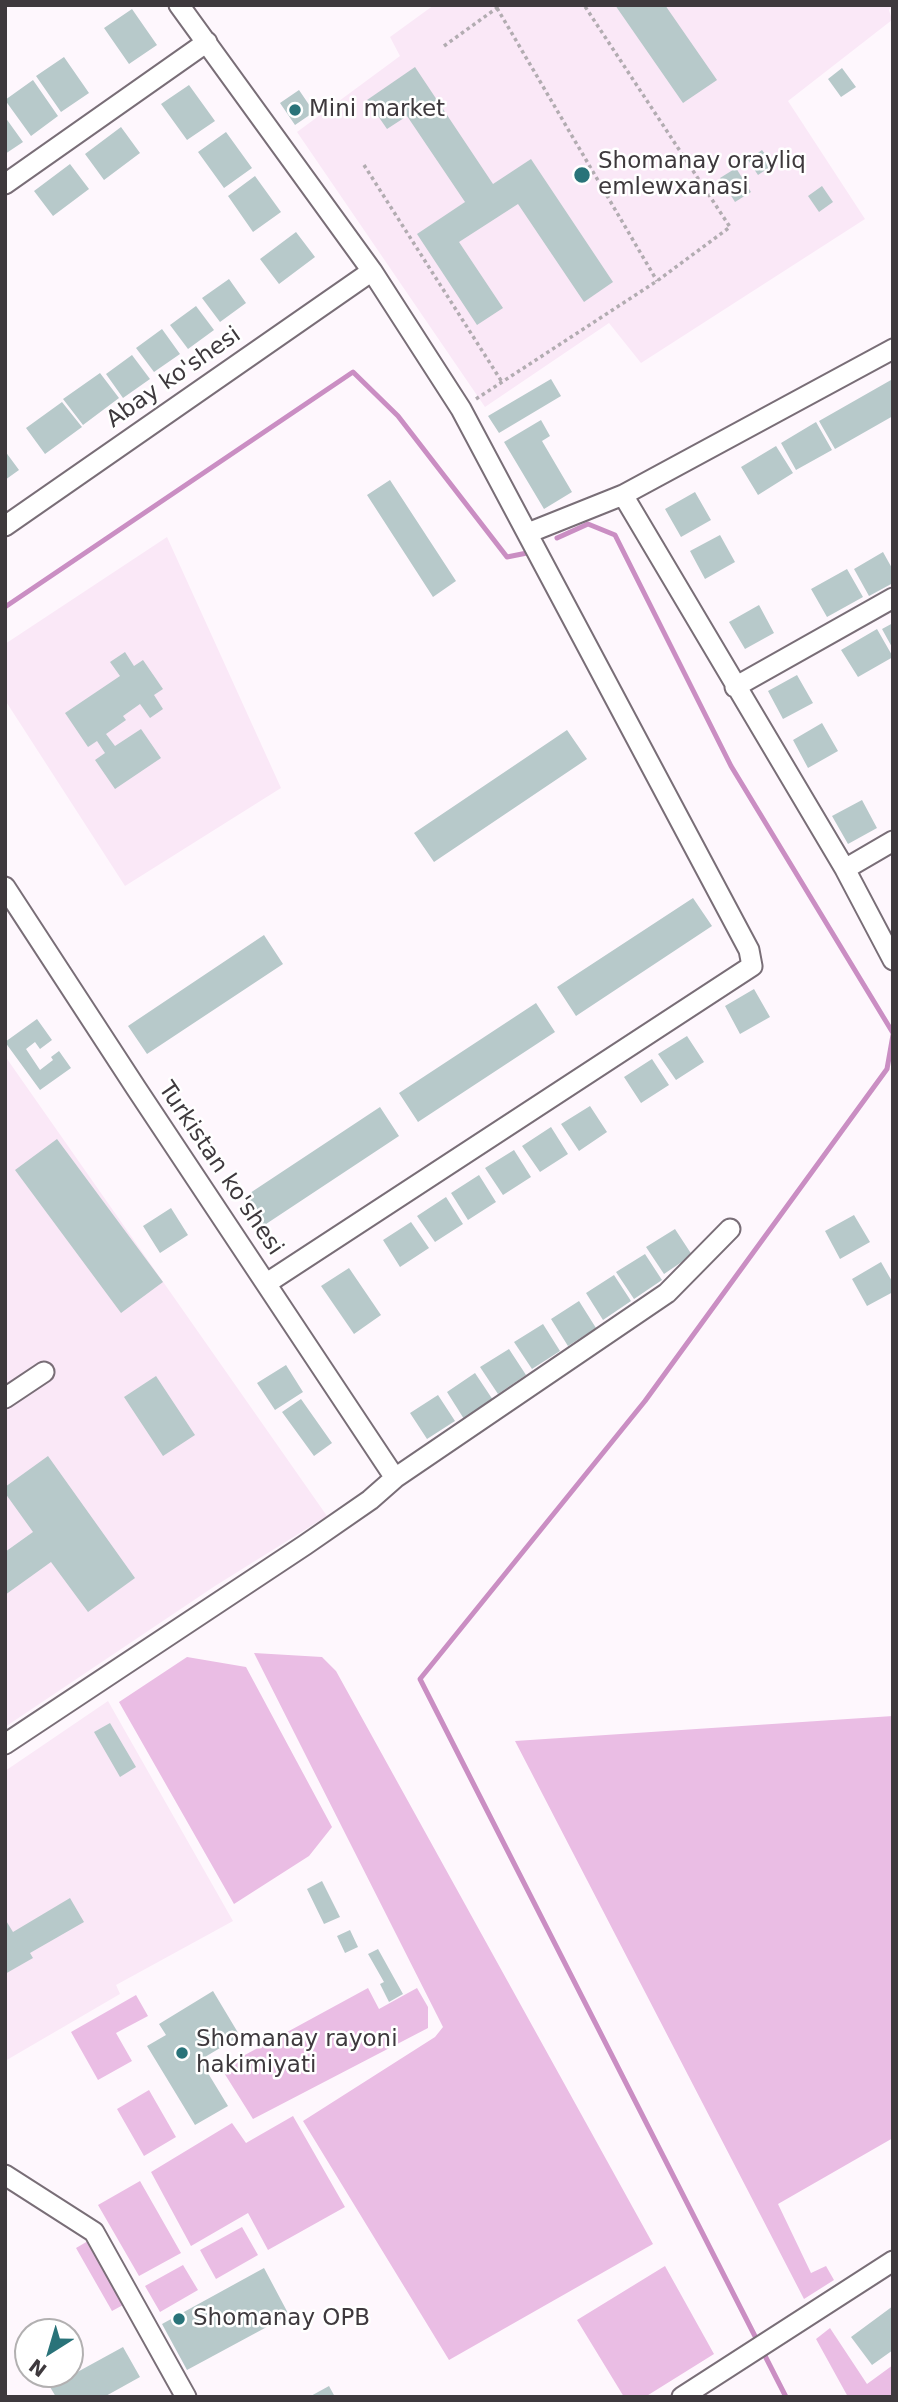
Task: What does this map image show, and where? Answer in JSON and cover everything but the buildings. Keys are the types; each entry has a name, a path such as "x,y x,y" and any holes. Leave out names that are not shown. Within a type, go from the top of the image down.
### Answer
{"street":[{"path":"179,5 372,271 461,409 742,938 752,967 267,1283"},
{"path":"5,184 207,42"},
{"name":"Abay ko'shesi","path":"5,526 372,271"},
{"path":"528,533 623,495 893,349"},
{"path":"623,495 845,869 893,960"},
{"path":"735,687 893,598"},
{"path":"845,869 893,841"},
{"name":"Turkistan ko'shesi","path":"5,887 395,1478"},
{"path":"5,1744 305,1545 370,1500 395,1478 667,1293 730,1228"},
{"path":"5,1398 44,1372"},
{"path":"5,2175 94,2232 186,2397"},
{"path":"682,2397 893,2261"}],"path":[{"path":"461,409 657,281 730,227 584,5"},
{"path":"444,46 499,7 657,281"},
{"path":"364,165 502,382"}],"shaded area":[{"name":"Shomanay orayliq emlewxanasi","path":"434,5 893,5 889,10 892,20 788,101 865,219 641,363 609,323 485,407 297,132 400,56 390,37"},
{"path":"167,537 281,788 125,886 5,700 5,644"},
{"path":"5,1056 327,1516 215,1586 5,1727"},
{"path":"254,1653 322,1657 336,1671 653,2244 449,2360 303,2121 435,2037 443,2027"},
{"path":"187,1657 246,1667 332,1827 309,1856 234,1904 119,1702"},
{"path":"108,1701 233,1921 116,1985 120,1994 5,2061 5,1771"},
{"path":"893,1716 893,2138 778,2204 811,2273 826,2266 834,2280 804,2299 515,1741"},
{"path":"368,1988 379,2009 417,1988 428,2007 428,2028 253,2119 221,2068"},
{"path":"136,1995 148,2016 116,2033 132,2061 98,2080 71,2032"},
{"path":"149,2090 176,2137 144,2156 117,2109"},
{"path":"293,2116 345,2207 268,2250 248,2213 191,2246 151,2172 232,2123 246,2143"},
{"path":"140,2181 181,2253 139,2276 98,2205"},
{"path":"242,2227 258,2255 216,2279 200,2250"},
{"path":"88,2241 123,2305 112,2311 76,2248"},
{"path":"183,2265 198,2290 160,2312 145,2286"},
{"path":"665,2266 714,2354 645,2397 624,2397 577,2320"},
{"path":"830,2328 867,2384 893,2365 893,2397 848,2397 816,2339"}],"waterway":[{"path":"5,607 353,372 398,416 507,557 532,552"},
{"path":"557,538 588,524 615,535 731,766 893,1033"},
{"path":"786,2397 420,1679 645,1401 887,1069 893,1035"}],"place":[{"name":"Mini market","path":"295,110"},
{"name":"Shomanay orayliq emlewxanasi","path":"582,175"},
{"name":"Shomanay rayoni hakimiyati","path":"182,2053"},
{"name":"Shomanay OPB","path":"179,2319"}]}
